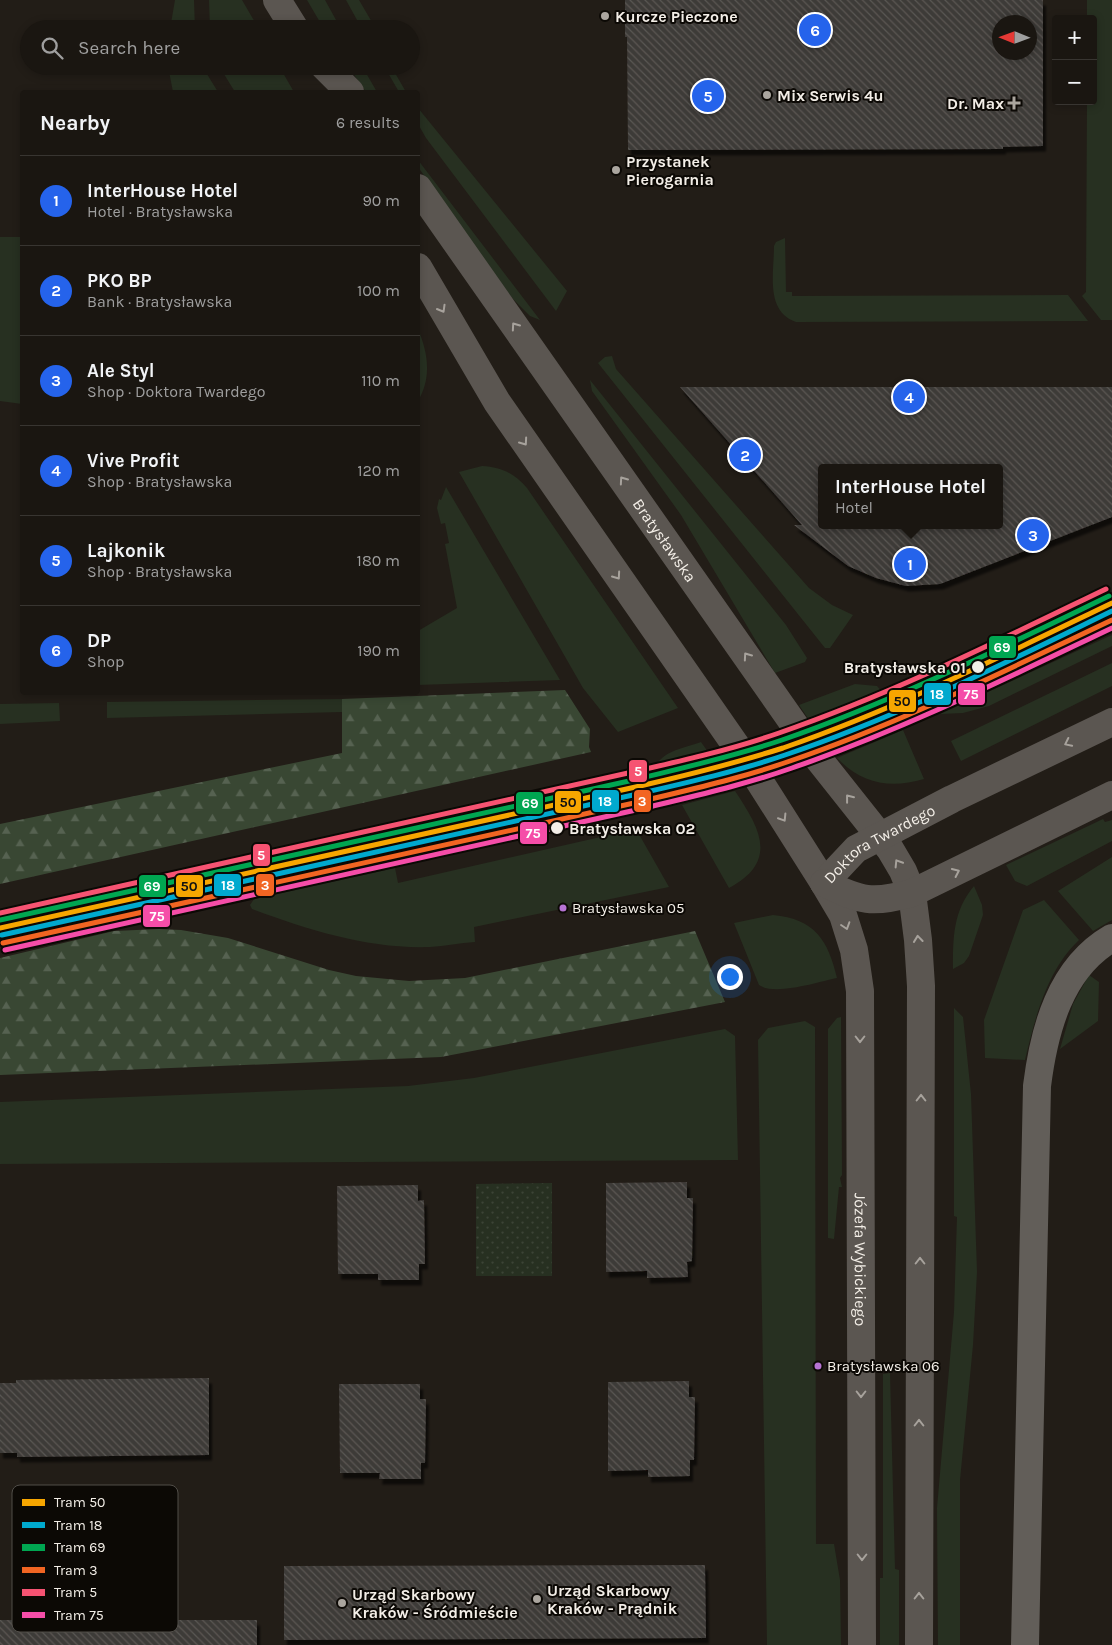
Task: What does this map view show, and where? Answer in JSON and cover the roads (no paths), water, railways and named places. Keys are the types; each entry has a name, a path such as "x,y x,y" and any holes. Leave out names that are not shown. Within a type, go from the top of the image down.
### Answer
{"street":[{"path":"277,0 289,20"},
{"path":"315,75 319,90"},
{"path":"333,75 348,90"},
{"name":"Bratysławska","path":"420,191 817,757 903,871 912,892"},
{"path":"420,269 496,402 746,760 824,883"},
{"name":"Doktora Twardego","path":"1112,722 856,849 824,883 855,898 884,901 912,892 1112,795"},
{"name":"Józefa Wybickiego","path":"824,883 843,915 854,950 860,990 862,1645"},
{"path":"912,892 921,986 918,1645"},
{"path":"1025,1645 1040,1065 1047,1033 1065,984 1094,948 1112,938"}],"tram line":[{"name":"5","path":"0,913 637,771 744,744 821,718 904,684 1106,589"},
{"name":"69","path":"0,920 638,779 746,751 824,725 906,691 1109,596"},
{"name":"50","path":"0,928 640,786 748,759 825,733 908,699 1112,603"},
{"name":"18","path":"2,935 642,793 750,766 869,724 991,669 1112,611"},
{"name":"3","path":"3,943 643,801 754,773 831,746 913,713 1112,620"},
{"name":"75","path":"5,950 645,808 756,780 833,753 914,720 1112,628"}],"place":[{"name":"Kurcze Pieczone","path":"605,16"},
{"name":"DP","path":"815,30"},
{"name":"Mix Serwis 4u","path":"767,95"},
{"name":"Lajkonik","path":"708,96"},
{"name":"Dr. Max","path":"1014,103"},
{"name":"Przystanek Pierogarnia","path":"616,170"},
{"name":"Vive Profit","path":"909,397"},
{"name":"PKO BP","path":"745,455"},
{"name":"Ale Styl","path":"1033,535"},
{"name":"InterHouse Hotel","path":"910,564"},
{"name":"Bratysławska 01","path":"978,667"},
{"name":"Bratysławska 02","path":"557,828"},
{"name":"Bratysławska 05","path":"563,908"},
{"name":"Bratysławska 06","path":"818,1366"},
{"name":"Urząd Skarbowy Kraków - Prądnik","path":"537,1599"},
{"name":"Urząd Skarbowy Kraków - Śródmieście","path":"342,1603"}]}
